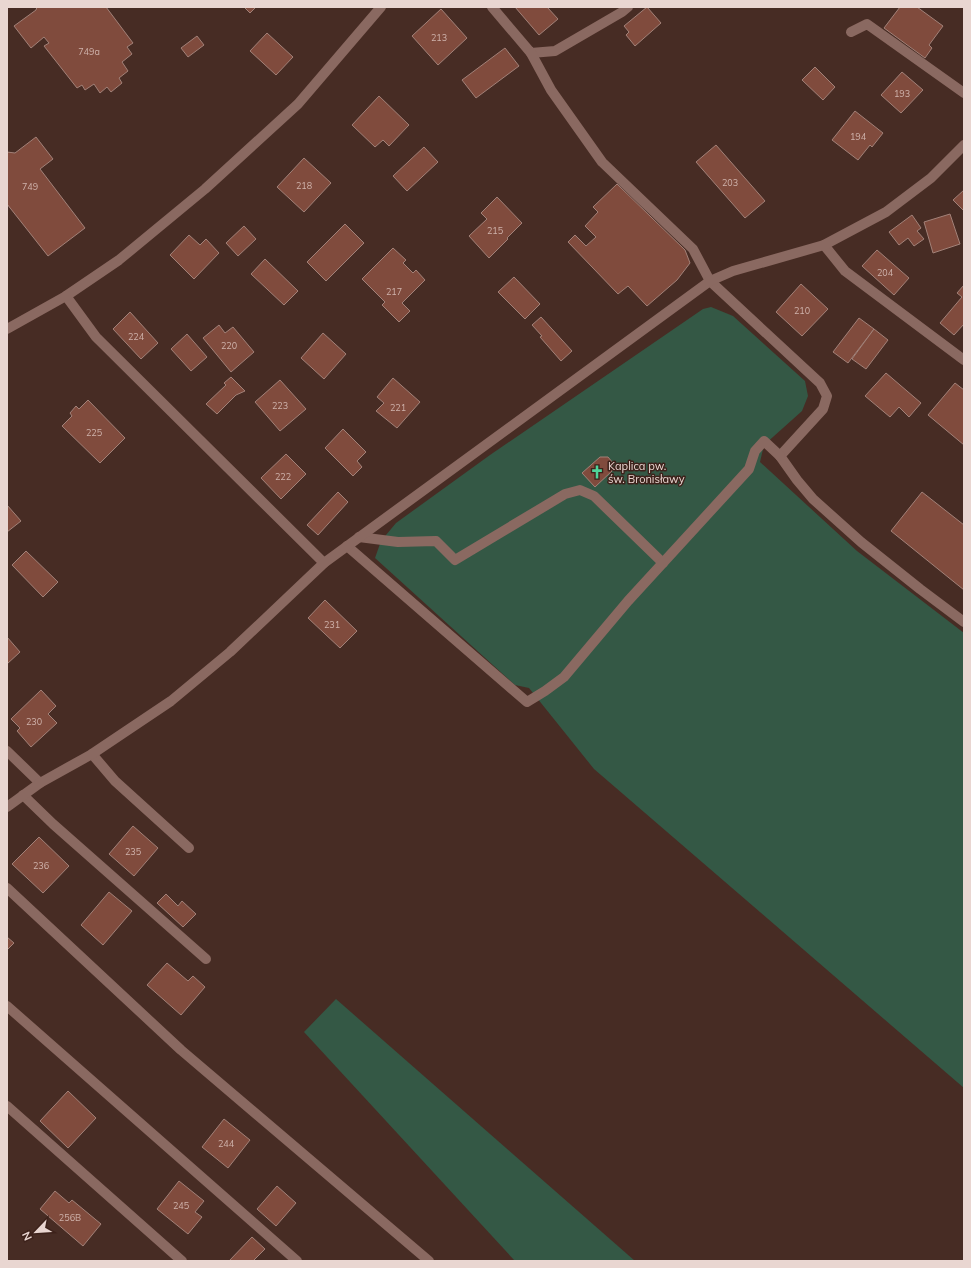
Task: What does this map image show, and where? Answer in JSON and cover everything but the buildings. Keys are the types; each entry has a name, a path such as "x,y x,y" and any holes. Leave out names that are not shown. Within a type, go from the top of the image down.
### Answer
{"street":[{"path":"7,329 66,296 119,260 205,189 298,104 381,7"},
{"path":"492,7 531,52 551,90 602,162 693,249 710,281 820,383 827,396 823,409 780,456"},
{"path":"531,52 555,51 628,7"},
{"path":"851,32 867,24 964,93"},
{"path":"7,807 40,783 92,754 171,701 230,652 324,563 710,281 733,271 824,245 886,212 931,178 964,145"},
{"path":"824,245 845,271 964,360"},
{"path":"66,296 96,337 324,563"},
{"path":"347,546 527,702 564,677 628,601 749,469 755,451 764,441 780,456 813,499 861,542 920,590 964,622"},
{"path":"359,537 398,542 436,541 455,560 565,494 580,490 594,496 663,564"},
{"path":"7,750 40,783"},
{"path":"92,754 115,781 188,848"},
{"path":"23,795 53,824 206,959"},
{"path":"7,888 181,1050 429,1261"},
{"path":"7,1006 297,1261"},
{"path":"7,1106 182,1261"}],"green space":[{"path":"711,307 733,316 805,381 808,396 802,411 764,445 760,462 857,551 964,633 964,1088 594,769 529,688 515,685 375,558 381,541 396,523 490,455 703,309"},
{"path":"336,999 635,1261 515,1261 304,1032"}],"place":[{"name":"Kaplica pw. św. Bronisławy","path":"597,472"}]}
